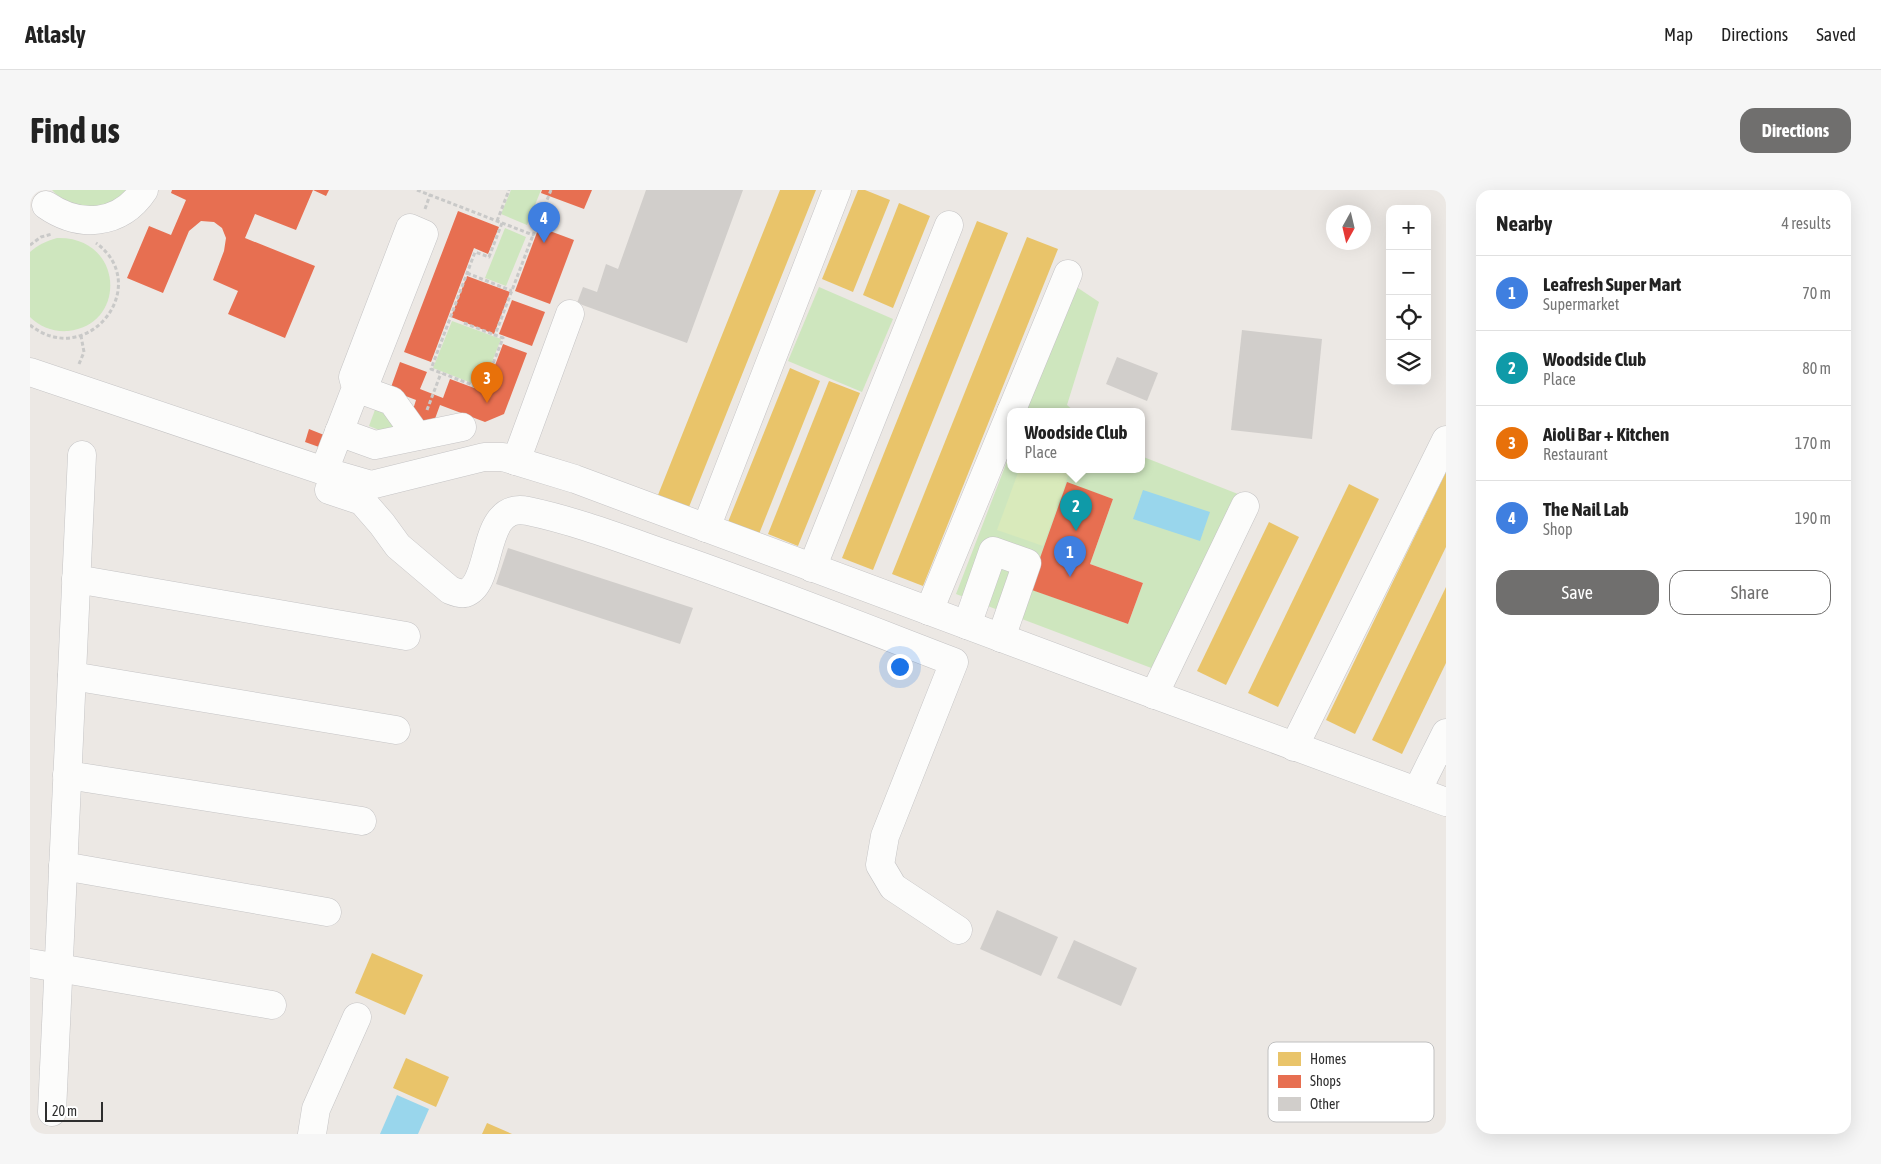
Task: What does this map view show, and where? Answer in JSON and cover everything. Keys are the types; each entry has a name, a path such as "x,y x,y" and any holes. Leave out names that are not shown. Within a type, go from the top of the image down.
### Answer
{"street":[{"path":"46,205 57,213 70,218 83,221 97,220 111,217 123,211 144,190"},
{"path":"706,528 837,190"},
{"path":"812,568 949,225"},
{"path":"324,471 356,388 353,376 410,228 424,234 366,382 356,388"},
{"path":"1013,408 1068,274"},
{"path":"516,461 570,314"},
{"path":"30,372 371,485 484,457 503,457 575,479 929,612 1446,802"},
{"path":"30,386 362,501 398,546 450,590 464,593 472,589 478,579 494,531 503,517 510,512 526,511 590,528 753,584 954,662 885,836 880,865 893,887 958,930"},
{"path":"356,388 392,401 417,436"},
{"path":"929,612 1007,422"},
{"path":"339,432 375,445 462,426"},
{"path":"1294,747 1446,440"},
{"path":"52,1112 82,455"},
{"path":"1154,695 1245,506"},
{"path":"967,626 993,552 1027,564 1001,638"},
{"path":"76,579 406,636"},
{"path":"72,676 396,730"},
{"path":"1417,791 1446,733"},
{"path":"67,776 362,822"},
{"path":"63,866 327,912"},
{"path":"30,963 272,1005"},
{"path":"312,1134 316,1109 357,1017"}],"path":[{"path":"417,190 533,235"},
{"path":"497,221 509,190"},
{"path":"495,335 551,190"},
{"path":"464,323 503,338 483,389 431,369 475,252 489,257 502,223"},
{"path":"30,326 48,336 60,338 81,336 106,320 117,296 117,276 110,257 102,247 91,239"},
{"path":"467,273 512,291"},
{"path":"71,386 84,352 81,336"},
{"path":"417,436 441,373"}],"green space":[{"path":"52,190 131,190 115,203 107,206 90,207 73,204 58,196"},
{"path":"511,190 541,190 527,225 501,214"},
{"path":"505,228 526,237 506,286 485,278"},
{"path":"57,238 79,241 95,251 106,265 110,281 109,298 101,314 88,325 68,331 57,331 47,328 38,324 30,317 30,252 49,240"},
{"path":"1075,286 1099,302 1067,405 1070,408 1028,408"},
{"path":"819,287 893,319 862,392 788,361"},
{"path":"452,321 501,339 482,387 433,368"},
{"path":"376,407 398,421 389,434 369,426"},
{"path":"1145,458 1238,494 1154,669 956,594 1007,461 1007,473 1145,473","holes":["1067,483 1113,499 1090,564 1143,583 1128,624 1030,589"]},
{"path":"1018,473 1069,473 1043,546 997,530"}],"water":[{"path":"1143,490 1210,512 1200,541 1133,519"},
{"path":"397,1095 429,1109 418,1134 380,1134"}],"building: Homes":[{"path":"780,190 816,190 689,507 658,495"},
{"path":"858,190 865,190 890,200 853,292 822,279"},
{"path":"899,203 930,216 893,308 863,295"},
{"path":"977,221 1008,233 873,570 842,558"},
{"path":"1027,237 1058,249 923,586 892,574"},
{"path":"790,368 820,381 759,534 728,522"},
{"path":"829,381 860,393 798,546 768,534"},
{"path":"1446,472 1446,547 1355,734 1326,720"},
{"path":"1349,484 1379,499 1278,707 1248,693"},
{"path":"1269,522 1299,537 1226,685 1197,671"},
{"path":"1446,587 1446,663 1402,754 1372,740"},
{"path":"372,953 423,975 405,1015 355,993"},
{"path":"406,1058 449,1077 436,1107 393,1088"},
{"path":"487,1123 512,1134 482,1134"}],"building: Shops":[{"path":"172,190 313,190 296,230 255,214 245,238 315,266 285,338 228,314 238,291 213,280 224,251 226,238 222,228 214,222 201,221 189,231 163,293 127,278 149,226 171,235 186,200 171,193"},
{"path":"313,190 329,190 326,196"},
{"path":"542,190 592,190 584,209 541,193"},
{"path":"458,211 499,227 488,254 474,248 431,362 404,352"},
{"path":"539,227 574,240 550,304 515,291"},
{"path":"467,276 510,292 494,334 451,317"},
{"path":"512,300 545,312 532,346 499,334"},
{"path":"503,344 527,353 504,414 485,422 440,405 432,427 410,419 416,400 390,390 400,362 427,372 420,389 443,398 450,379 485,392"},
{"path":"309,429 324,435 319,447 305,442"},
{"path":"1067,482 1113,499 1090,564 1143,583 1128,624 1029,589"}],"building: Other":[{"path":"646,190 743,190 687,343 577,303 583,287 597,292 606,264 618,269"},
{"path":"1242,330 1322,339 1312,439 1231,430"},
{"path":"1117,357 1158,373 1147,401 1106,384"},
{"path":"508,548 693,608 680,644 496,584"},
{"path":"997,910 1058,937 1041,976 980,949"},
{"path":"1074,940 1137,968 1121,1006 1057,978"}],"place":[{"name":"The Nail Lab","path":"544,243"},
{"name":"Aioli Bar + Kitchen","path":"487,403"},
{"name":"Woodside Club","path":"1076,531"},
{"name":"Leafresh Super Mart","path":"1070,577"}]}
